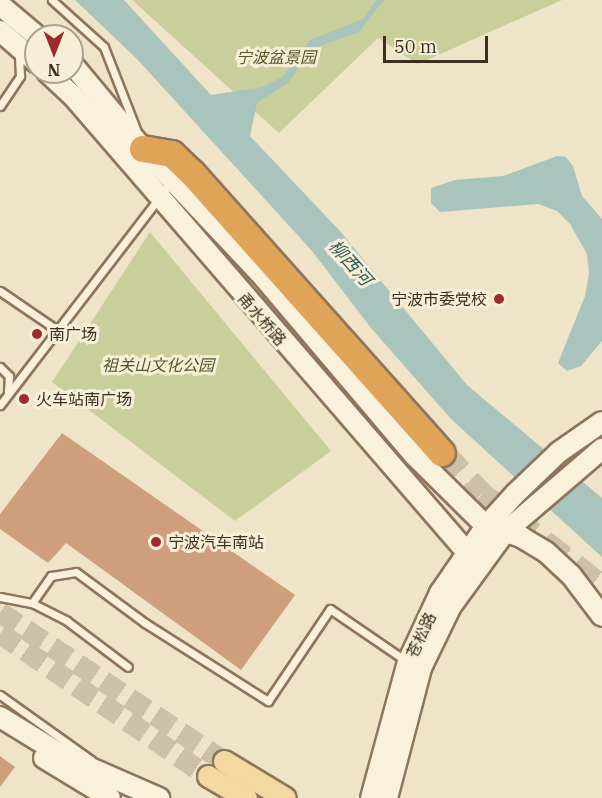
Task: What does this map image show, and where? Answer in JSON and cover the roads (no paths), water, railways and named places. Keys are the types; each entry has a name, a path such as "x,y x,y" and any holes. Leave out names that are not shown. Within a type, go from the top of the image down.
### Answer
{"highway":[{"path":"143,149 172,154 193,174 442,453"}],"main road":[{"path":"0,6 24,25"},
{"path":"5,35 24,52"},
{"name":"甬水桥路","path":"84,78 143,149 259,272 414,455 486,526"},
{"name":"甬水桥路","path":"60,84 72,95 157,198 472,559"},
{"name":"苍松路","path":"387,798 422,668 486,526 515,494 559,452 602,422"},
{"name":"苍松路","path":"371,798 408,662 440,593 472,559 579,465 602,448"},
{"path":"486,526 505,532 546,552 602,616"},
{"path":"5,721 65,757 159,798"},
{"path":"5,721 26,746 110,798"},
{"path":"224,761 285,798"},
{"path":"208,776 246,798"}],"lane":[{"path":"52,0 104,47 143,149"},
{"path":"0,106 21,70 5,35"},
{"path":"0,405 172,181"},
{"path":"0,291 57,330"},
{"path":"0,367 9,376 6,397"},
{"path":"32,603 51,576 76,572 145,623 268,701 330,609 408,662"},
{"path":"0,597 32,603 66,621 128,667"},
{"path":"0,695 114,778"}],"water":[{"name":"柳西河","path":"75,0 124,0 211,95 263,87 283,76 310,40 363,19 376,0 384,0 359,32 312,49 288,83 257,103 250,136 339,230 467,385 602,498 602,557 451,419 371,328 312,251 137,59"},
{"path":"557,156 566,157 573,166 582,196 602,219 602,341 581,366 567,371 558,363 585,296 589,273 587,254 570,224 557,211 538,204 440,212 431,203 431,188 455,180 503,176"}],"tunnel":[{"path":"442,453 481,495 602,588"},
{"path":"0,612 224,761"},
{"path":"0,633 208,776"}],"place":[{"name":"宁波市委党校","path":"499,299"},
{"name":"南广场","path":"37,334"},
{"name":"火车站南广场","path":"24,399"},
{"name":"宁波汽车南站","path":"156,542"}],"park label":[{"name":"宁波盆景园","path":"276,57"},
{"name":"祖关山文化公园","path":"158,365"}]}
